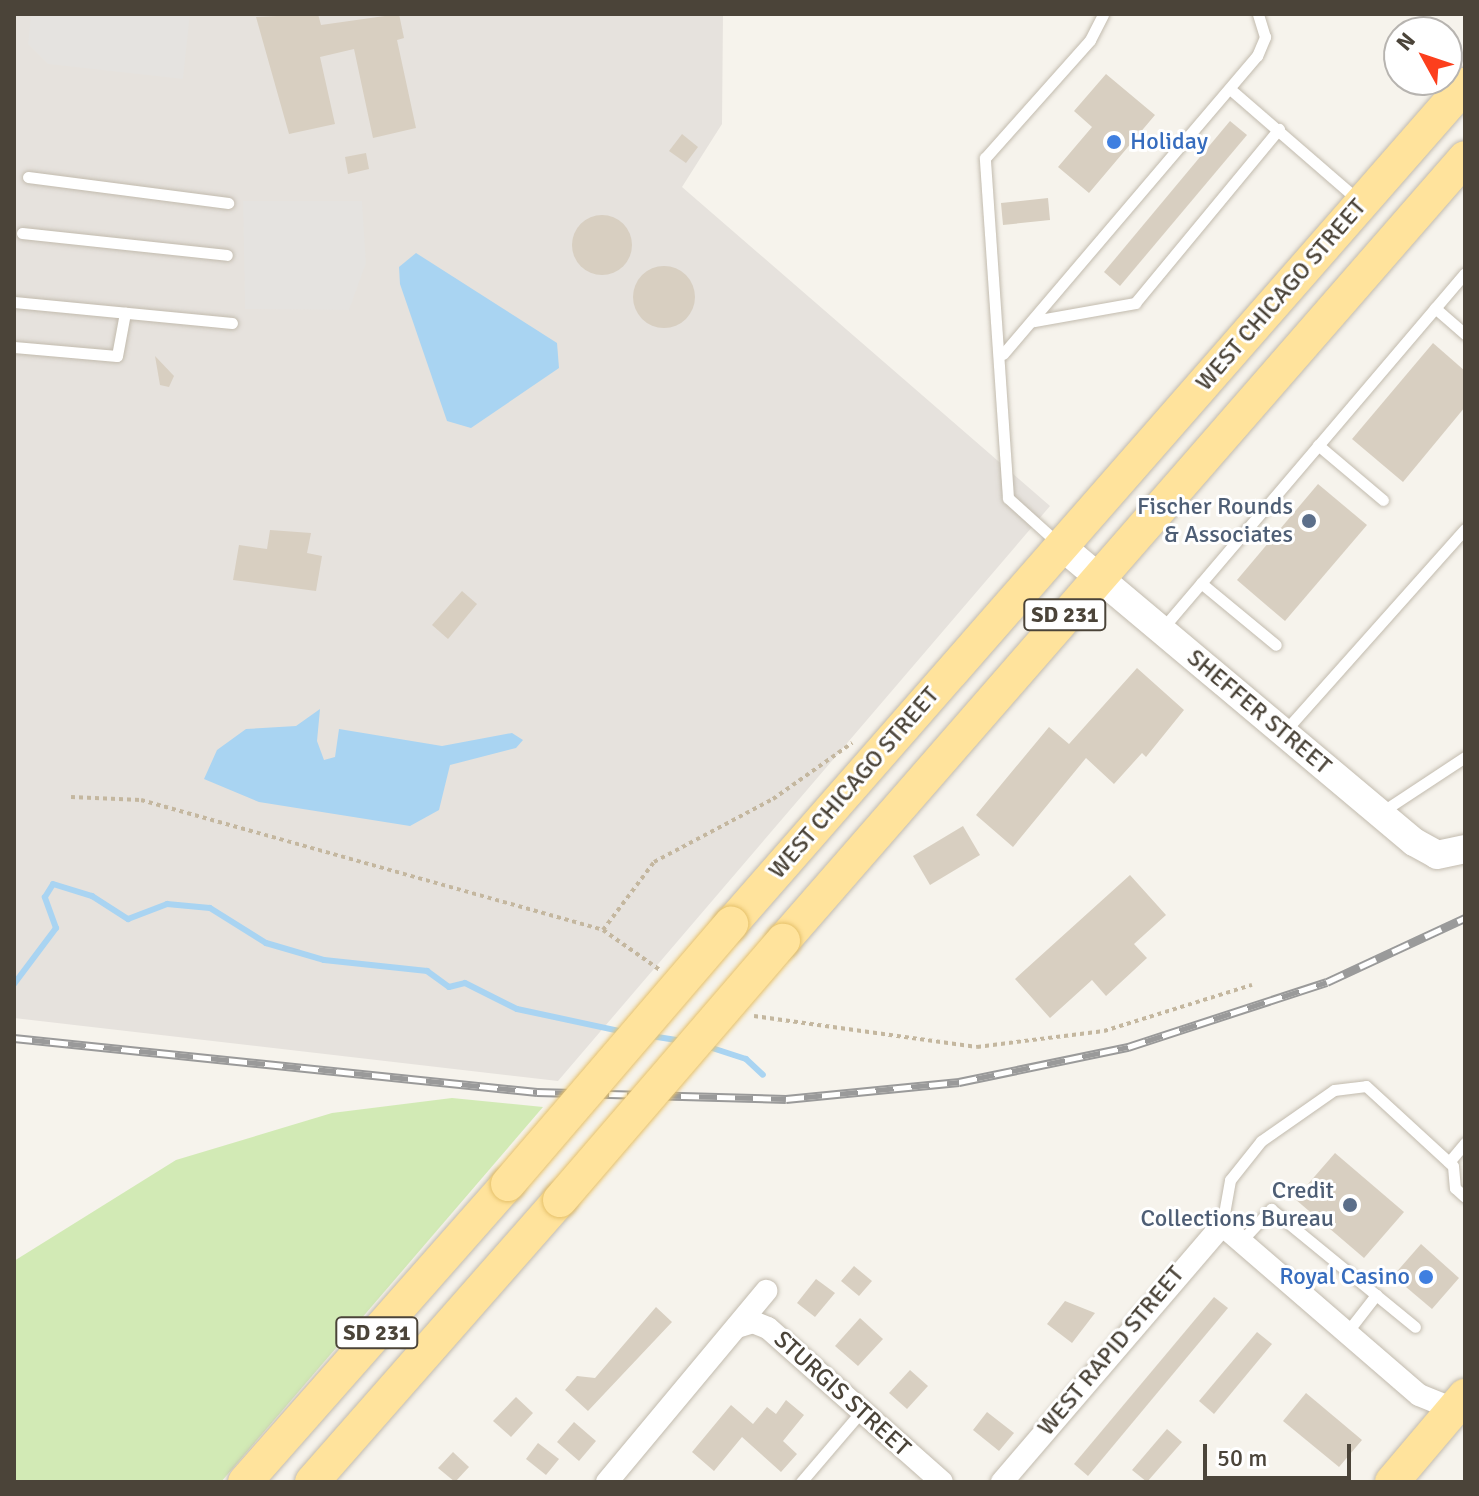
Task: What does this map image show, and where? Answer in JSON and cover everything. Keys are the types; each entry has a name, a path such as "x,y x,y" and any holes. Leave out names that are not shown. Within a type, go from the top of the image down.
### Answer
{"main road":[{"path":"1154,443 1223,343 1356,198 1465,64"},
{"name":"WEST CHICAGO STREET","path":"245,1482 508,1184 1060,545 1154,443 1356,198 1465,85"},
{"name":"WEST CHICAGO STREET","path":"312,1482 1465,158"},
{"path":"1098,578 1094,545 1101,525 1165,452 1208,378"},
{"path":"1392,1482 1461,1406"}],"street":[{"name":"SHEFFER STREET","path":"1060,545 1425,850 1450,855 1465,849"},
{"path":"1222,1225 1244,1238 1419,1395 1461,1406"},
{"name":"WEST RAPID STREET","path":"1002,1482 1222,1225"},
{"path":"607,1482 766,1291"},
{"name":"STURGIS STREET","path":"737,1327 753,1322 768,1328 860,1413 942,1482"}],"lane":[{"path":"1060,545 1008,498 996,391 1003,354 985,158 1072,61 1103,14"},
{"path":"1003,354 1263,47 1258,14"},
{"path":"1230,89 1356,198"},
{"path":"1034,321 1135,303 1279,129"},
{"path":"28,177 228,203"},
{"path":"22,233 227,255"},
{"path":"1161,630 1465,273"},
{"path":"14,302 232,323"},
{"path":"1435,308 1465,334"},
{"path":"14,347 117,356 125,313"},
{"path":"1318,445 1383,500"},
{"path":"1284,732 1465,529"},
{"path":"1201,583 1276,645"},
{"path":"1379,813 1465,757"},
{"path":"1222,1225 1230,1180 1261,1141 1334,1090 1366,1086 1449,1162 1465,1197"},
{"path":"1449,1162 1465,1143"},
{"path":"1244,1238 1271,1209 1415,1327"},
{"path":"1348,1331 1376,1295"},
{"path":"801,1482 860,1413"}],"path":[{"path":"603,930 654,862 773,799 863,736"},
{"path":"71,797 141,800 603,930 663,972"},
{"path":"745,1012 813,1029 977,1047 1104,1031 1252,985"}],"shaded area":[{"path":"14,14 723,14 722,124 682,187 1050,506 558,1081 14,1018"},
{"path":"31,14 190,14 183,79 48,64 28,44"},
{"path":"243,201 362,201 366,263 349,310 245,309"}],"green space":[{"path":"452,1098 543,1107 221,1482 14,1482 14,1261 176,1160 332,1113"}],"water":[{"path":"416,253 557,343 559,368 471,428 447,421 400,284 399,267"},
{"path":"320,709 317,741 324,760 335,757 339,729 442,746 512,733 523,740 516,748 450,765 439,810 410,826 259,802 204,779 217,750 246,729 296,726"}],"building":[{"path":"318,14 321,25 399,14 404,38 397,40 416,128 373,138 354,49 320,57 335,124 289,134 256,17"},
{"path":"1106,74 1155,115 1089,193 1058,167 1092,127 1074,111"},
{"path":"1230,121 1247,135 1120,286 1104,272"},
{"path":"682,134 698,147 686,163 669,151"},
{"path":"366,153 369,169 348,174 345,157"},
{"path":"1048,198 1050,220 1003,225 1001,203"},
{"path":"602,215 614,217 623,224 630,233 630,257 623,266 614,273 602,275 590,273 581,266 574,257 572,245 574,233 581,224 590,217"},
{"path":"664,266 686,275 695,297 686,319 664,328 642,319 633,297 642,275"},
{"path":"1433,343 1465,371 1465,407 1403,482 1352,439"},
{"path":"155,356 174,376 169,387 160,385"},
{"path":"1318,484 1367,525 1285,621 1237,580"},
{"path":"270,530 311,533 307,553 322,556 316,591 233,580 239,545 267,549"},
{"path":"462,591 477,604 448,639 432,625"},
{"path":"1137,668 1184,710 1146,757 1142,753 1114,784 1086,758 1013,847 976,815 1049,727 1069,744"},
{"path":"963,826 980,855 930,885 913,856"},
{"path":"1130,875 1166,915 1134,944 1147,958 1106,996 1092,980 1050,1018 1015,979"},
{"name":"Credit Collections Bureau","path":"1335,1153 1404,1212 1364,1258 1295,1199"},
{"name":"Royal Casino","path":"1421,1244 1459,1278 1432,1309 1393,1276"},
{"path":"854,1266 872,1281 859,1296 841,1281"},
{"path":"816,1279 835,1293 815,1317 797,1303"},
{"path":"1214,1297 1228,1308 1088,1476 1074,1464"},
{"path":"1065,1301 1095,1313 1072,1343 1047,1324"},
{"path":"656,1307 672,1322 588,1411 565,1390 577,1376 595,1378"},
{"path":"860,1318 883,1339 858,1366 835,1346"},
{"path":"1257,1332 1272,1344 1214,1414 1199,1401"},
{"path":"910,1370 928,1386 907,1409 889,1393"},
{"path":"1306,1393 1362,1440 1339,1467 1283,1421"},
{"path":"516,1397 533,1413 511,1437 493,1421"},
{"path":"786,1400 804,1415 783,1441 797,1454 781,1472 742,1437 714,1471 692,1452 731,1405 753,1424 767,1407 776,1414"},
{"path":"987,1412 1014,1433 999,1451 973,1430"},
{"path":"574,1422 596,1441 579,1461 557,1442"},
{"path":"1167,1429 1182,1442 1147,1482 1132,1470"},
{"path":"538,1443 559,1459 546,1475 526,1459"},
{"path":"453,1452 469,1467 455,1482 438,1468"}],"waterway":[{"path":"14,984 56,928 45,897 53,884 92,896 128,919 167,904 210,908 266,943 324,960 427,971 449,987 465,983 517,1009 624,1032"},
{"path":"651,1036 683,1041"},
{"path":"706,1046 746,1059 763,1075"}],"railway":[{"path":"14,1038 537,1092 786,1099 959,1082 1128,1047 1327,982 1465,918"}],"place":[{"name":"Holiday","path":"1114,142"},
{"name":"Fischer Rounds & Associates","path":"1309,521"},
{"name":"Credit Collections Bureau","path":"1350,1205"},
{"name":"Royal Casino","path":"1426,1277"}]}
